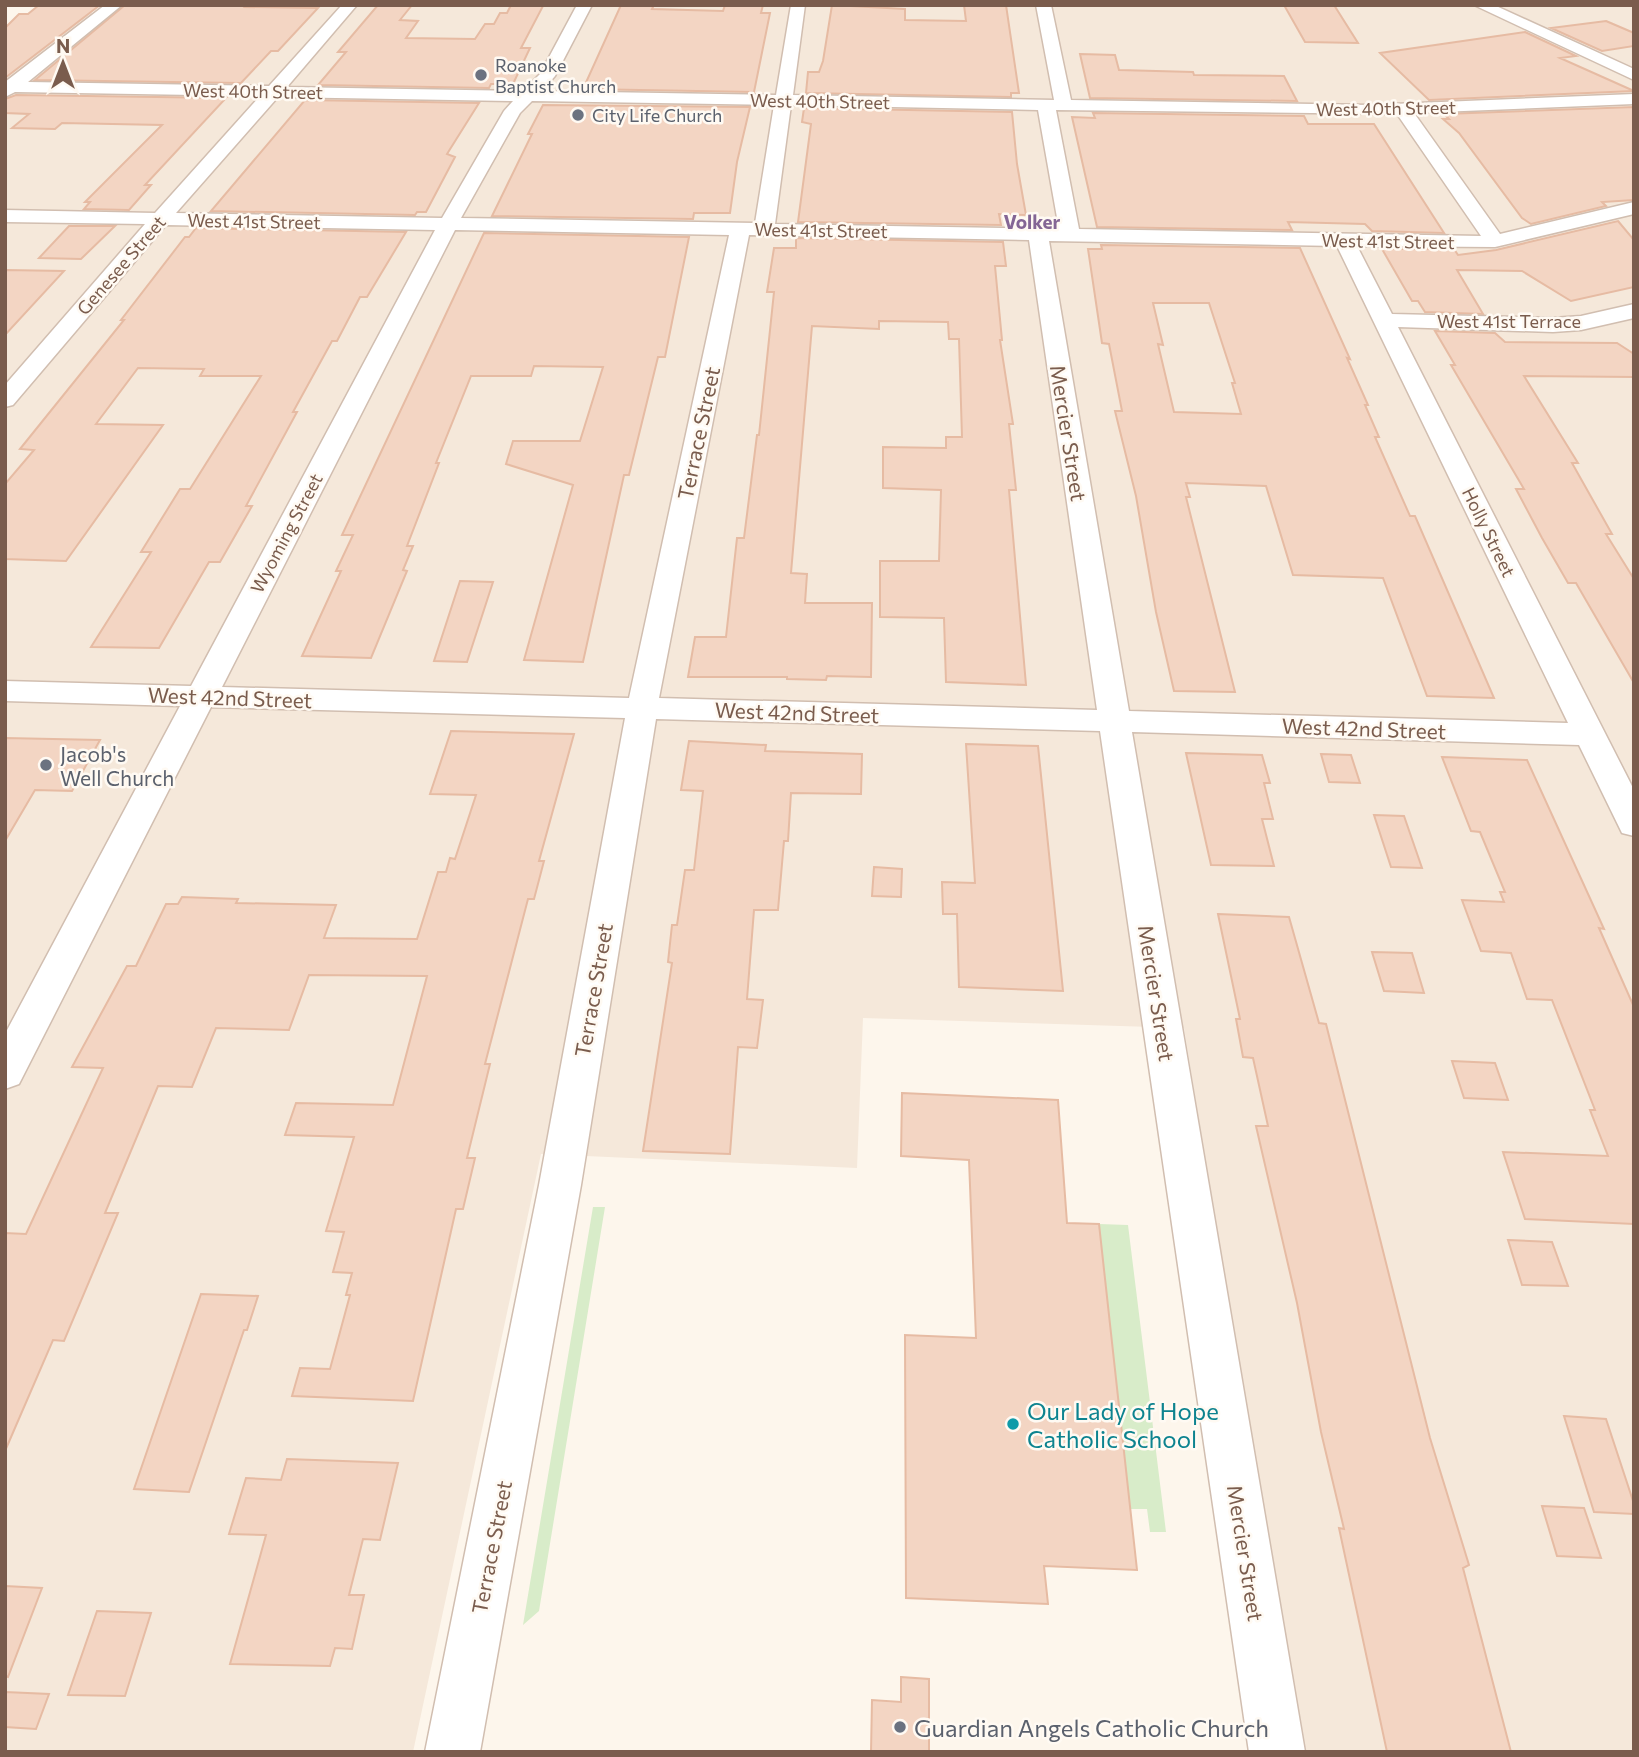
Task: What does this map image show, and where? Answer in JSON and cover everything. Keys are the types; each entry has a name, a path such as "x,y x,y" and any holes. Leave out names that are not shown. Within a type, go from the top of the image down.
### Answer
{"street":[{"path":"8,89 115,5"},
{"name":"Genesee Street","path":"5,400 160,219 350,5"},
{"name":"Wyoming Street","path":"5,1072 448,224 513,111 547,76 585,5"},
{"name":"Terrace Street","path":"452,1752 557,1199 642,708 784,100 798,5"},
{"name":"Mercier Street","path":"1043,5 1055,105 1054,234 1114,721 1277,1752"},
{"path":"1481,5 1634,75"},
{"name":"West 40th Street","path":"8,89 1403,110 1634,99"},
{"path":"1403,110 1495,241"},
{"name":"West 41st Street","path":"5,216 1495,241 1634,208"},
{"name":"Holly Street","path":"1344,240 1634,824"},
{"name":"West 41st Terrace","path":"1384,320 1553,325 1581,323 1634,312"},
{"name":"West 42nd Street","path":"5,691 1589,734"}],"shaded area":[{"path":"123,5 1634,5 1634,1752 1301,1752 1184,1028 863,1018 857,1168 541,1154 413,1752 5,1752 5,39 81,13 114,13"}],"green space":[{"path":"593,1207 605,1207 539,1611 523,1625"},
{"path":"1099,1224 1128,1225 1166,1532 1150,1532 1147,1509 1130,1509"}],"building":[{"path":"39,5 100,5 5,78 5,28 19,14 28,14"},
{"path":"125,5 318,8 278,51 271,51 241,83 35,80"},
{"path":"378,5 412,5 400,20 418,21 406,38 475,39 485,24 494,24 500,13 507,13 511,5 543,6 521,48 530,48 513,84 491,84 489,88 318,85 346,52 338,52"},
{"path":"621,5 654,5 652,9 723,11 725,5 763,5 761,13 770,13 754,92 583,89"},
{"path":"832,5 905,9 905,20 966,21 964,5 1006,5 1019,93 1011,93 1011,97 806,93 808,72 819,72 823,61"},
{"path":"1284,5 1334,5 1358,43 1305,42"},
{"path":"1606,21 1634,33 1634,46 1602,51 1551,28"},
{"path":"1525,32 1576,56 1560,58 1634,91 1429,100 1380,53"},
{"path":"1080,54 1115,55 1119,70 1193,72 1194,75 1284,76 1297,101 1090,98"},
{"path":"16,95 226,98 145,185 151,185 129,210 84,209 90,202 85,202 162,125 62,123 55,129 12,128 29,114 5,113 5,99"},
{"path":"305,100 479,103 447,154 455,157 426,212 417,212 415,215 211,211"},
{"path":"543,105 750,107 737,162 730,213 694,213 693,219 492,216 532,134 528,134"},
{"path":"1634,107 1634,200 1602,202 1606,206 1531,224 1522,218 1459,133 1443,119 1449,119 1444,114"},
{"path":"804,108 1012,112 1026,215 999,214 1001,225 798,222 811,124 802,122"},
{"path":"1093,113 1304,116 1308,124 1374,124 1444,233 1372,231 1365,224 1288,222 1292,230 1097,227 1072,117 1095,118"},
{"path":"1618,221 1634,240 1634,287 1571,301 1522,271 1457,270 1483,314 1425,312 1418,301 1412,301 1382,249 1454,249 1458,255 1496,250"},
{"path":"69,226 115,226 81,259 39,258"},
{"path":"196,228 406,232 367,297 360,297 337,341 332,341 246,506 252,506 220,562 209,562 159,648 91,647 151,552 141,552 180,489 190,489 261,376 200,376 204,369 138,368 96,424 163,425 66,561 5,559 5,484 34,450 20,449 124,320 121,320 185,237 189,237"},
{"path":"484,233 689,237 665,357 658,357 629,475 624,475 583,662 524,660 573,485 506,464 513,441 580,441 603,367 534,366 531,376 471,376 436,463 439,463 407,546 413,546 403,570 407,571 371,658 302,656 341,571 336,571 353,535 342,535"},
{"path":"796,238 1003,242 1006,266 995,266 1000,340 1013,424 1009,424 1016,490 1009,490 1026,685 946,682 944,618 880,617 880,561 939,561 941,490 883,488 883,447 946,448 946,437 962,437 959,339 949,339 948,322 879,321 879,329 812,326 791,573 807,574 805,603 872,603 871,677 827,676 826,680 787,677 688,677 695,637 726,637 737,538 744,538 759,435 774,292 767,292 774,248 796,248"},
{"path":"1101,245 1300,248 1350,359 1347,358 1379,437 1375,437 1410,516 1415,516 1494,698 1427,696 1383,578 1293,575 1266,486 1186,483 1190,497 1186,497 1235,692 1174,691 1156,612 1136,496 1115,411 1122,411 1109,344 1102,343 1088,249 1102,249","holes":["1153,303 1209,303 1235,383 1232,383 1241,414 1174,412 1158,344 1163,345"]},
{"path":"5,270 64,271 5,335"},
{"path":"1435,331 1495,333 1505,342 1617,343 1634,354 1634,377 1524,376 1578,463 1572,463 1612,534 1606,534 1634,579 1634,683 1576,583 1568,583 1542,538 1516,489 1524,489 1451,365 1455,365"},
{"path":"460,581 493,582 467,662 434,661"},
{"path":"451,731 574,734 539,861 544,861 534,899 528,899 485,1064 490,1064 467,1158 475,1158 463,1209 456,1209 413,1401 292,1396 300,1368 330,1369 350,1295 346,1295 352,1273 333,1272 344,1232 326,1231 354,1137 285,1135 296,1103 393,1105 427,976 309,975 289,1030 216,1028 192,1087 158,1086 105,1213 118,1213 64,1341 53,1340 5,1451 5,1233 26,1234 103,1068 72,1067 127,966 136,966 166,904 178,904 182,897 238,899 236,903 336,905 324,938 417,939 438,872 446,872 450,858 455,859 476,795 430,794"},
{"name":"Jacob's Well Church","path":"5,738 100,740 72,791 35,790 5,841"},
{"path":"689,741 766,745 765,751 862,754 861,794 791,793 788,841 784,841 778,910 754,910 747,999 763,1000 757,1048 738,1047 730,1154 643,1151 672,963 668,962 672,925 677,925 685,870 694,870 703,791 681,790"},
{"path":"966,744 1038,746 1063,991 959,987 957,914 943,914 942,882 975,883"},
{"path":"1186,753 1262,755 1270,783 1264,783 1273,819 1262,819 1274,866 1211,865"},
{"path":"1321,754 1351,755 1360,783 1329,782"},
{"path":"1442,757 1527,760 1604,929 1599,928 1634,1007 1634,1224 1525,1219 1503,1152 1608,1156 1590,1110 1595,1110 1552,1000 1527,999 1511,953 1481,951 1462,900 1504,902 1500,892 1505,892 1480,832 1471,831"},
{"path":"1374,815 1404,816 1422,868 1391,867"},
{"path":"874,867 902,869 901,897 872,896"},
{"path":"1218,914 1289,917 1319,1023 1326,1024 1430,1438 1469,1565 1463,1568 1511,1752 1387,1752 1339,1528 1344,1529 1321,1432 1297,1303 1256,1126 1268,1126 1253,1058 1243,1057 1236,1019 1240,1019"},
{"path":"1372,952 1412,953 1424,993 1384,991"},
{"path":"1452,1061 1495,1063 1508,1100 1464,1098"},
{"name":"Our Lady of Hope Catholic School","path":"902,1093 1058,1100 1067,1223 1099,1224 1137,1570 1044,1566 1048,1604 906,1598 905,1335 976,1338 969,1160 901,1156"},
{"path":"1508,1240 1552,1242 1568,1286 1522,1285"},
{"path":"201,1294 258,1296 189,1492 134,1489"},
{"path":"1564,1416 1606,1419 1634,1504 1634,1514 1594,1512"},
{"path":"287,1459 398,1463 380,1540 363,1539 349,1595 364,1595 352,1649 335,1648 330,1666 230,1664 266,1535 229,1534 246,1478 281,1480"},
{"path":"1542,1506 1584,1508 1601,1558 1557,1556"},
{"path":"5,1586 42,1588 8,1677 5,1676"},
{"path":"97,1611 151,1613 125,1696 68,1695"},
{"name":"Guardian Angels Catholic Church","path":"901,1677 929,1679 929,1752 871,1752 872,1700 901,1702"},
{"path":"5,1692 49,1694 36,1729 5,1727"}],"place":[{"name":"Roanoke Baptist Church","path":"481,75"},
{"name":"City Life Church","path":"578,115"},
{"name":"Jacob's Well Church","path":"46,765"},
{"name":"Our Lady of Hope Catholic School","path":"1013,1424"},
{"name":"Guardian Angels Catholic Church","path":"900,1727"}],"district":[{"name":"Volker","path":"1032,221"}]}
